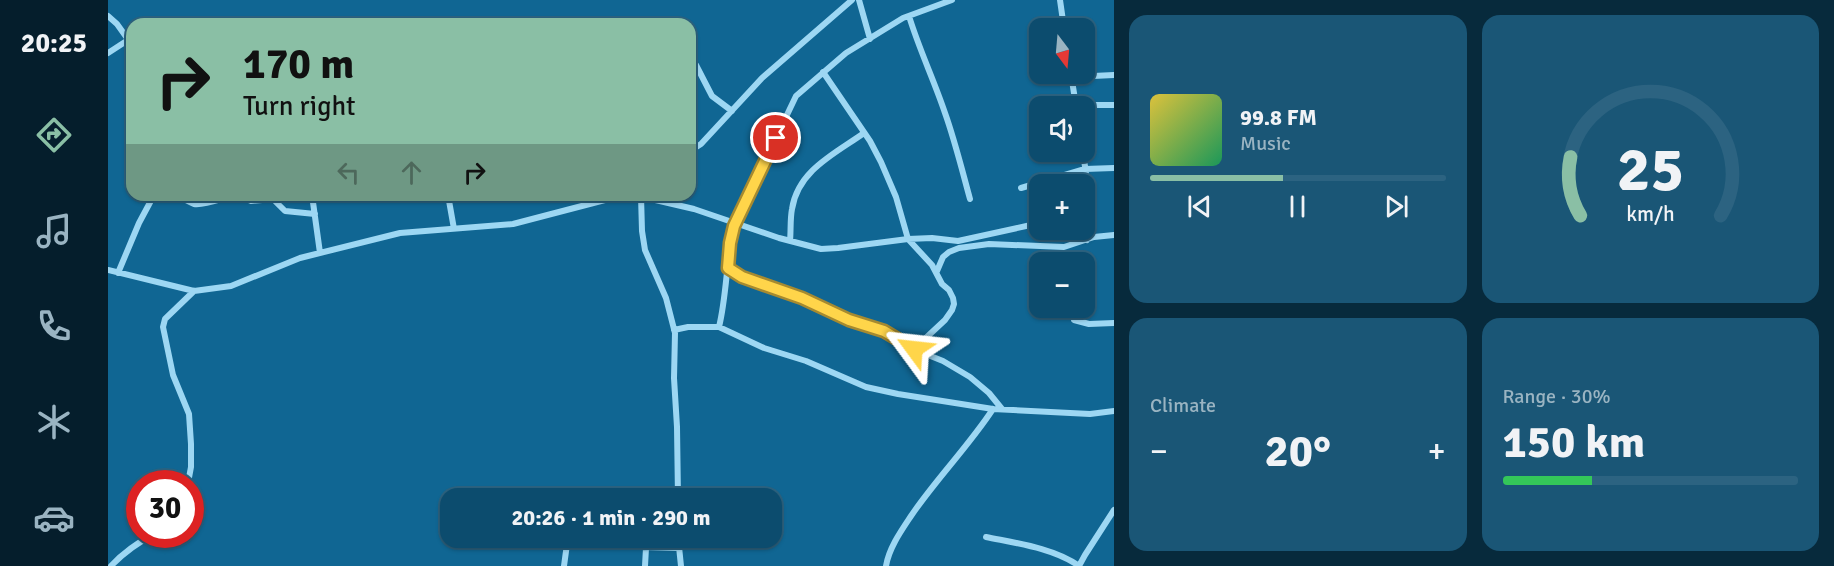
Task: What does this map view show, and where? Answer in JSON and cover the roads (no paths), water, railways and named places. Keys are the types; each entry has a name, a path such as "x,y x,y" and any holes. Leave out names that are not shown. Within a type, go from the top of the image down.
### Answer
{"street":[{"path":"696,147 762,78 852,0"},
{"path":"859,0 870,39"},
{"path":"719,327 724,304 730,243 736,222 796,96 846,53 909,16 952,0"},
{"path":"1060,0 1063,18"},
{"path":"108,16 126,36"},
{"path":"909,16 948,122 970,199"},
{"path":"108,53 126,43"},
{"path":"696,65 712,96 732,111"},
{"path":"823,72 864,133 889,180 908,239 937,271 942,284 950,290 953,298 952,310 945,321 914,349"},
{"path":"1095,75 1114,75"},
{"path":"1095,106 1114,105"},
{"path":"790,241 792,207 809,173 864,133"},
{"path":"1084,162 1086,174"},
{"path":"1021,188 1085,169 1114,168"},
{"path":"118,273 150,201"},
{"path":"188,201 194,204 214,201"},
{"path":"275,201 285,211 315,214"},
{"path":"313,201 321,253"},
{"path":"448,201 454,229"},
{"path":"108,270 194,291 231,286 300,258 400,233 513,224 601,201"},
{"path":"639,201 645,250 666,298 674,330 678,488"},
{"path":"660,201 694,209 820,249 908,239 932,238 958,242 1029,226"},
{"path":"1095,239 1114,235"},
{"path":"937,271 943,257 959,248 989,244 1064,247 1087,240"},
{"path":"728,268 742,277 802,298 849,320 884,331 970,377 989,393 1002,409"},
{"path":"190,470 189,414 173,375 163,327 165,319 194,291"},
{"path":"1074,320 1089,324 1114,323"},
{"path":"674,330 688,327 719,327 764,348 806,361 866,387 993,409 1090,414 1114,411"},
{"path":"886,566 893,546 910,517 993,409"},
{"path":"986,537 1046,552 1071,560 1079,566 1114,510"},
{"path":"111,566 129,548"},
{"path":"564,566 566,548"},
{"path":"645,566 646,548"},
{"path":"678,548 681,566"}]}
